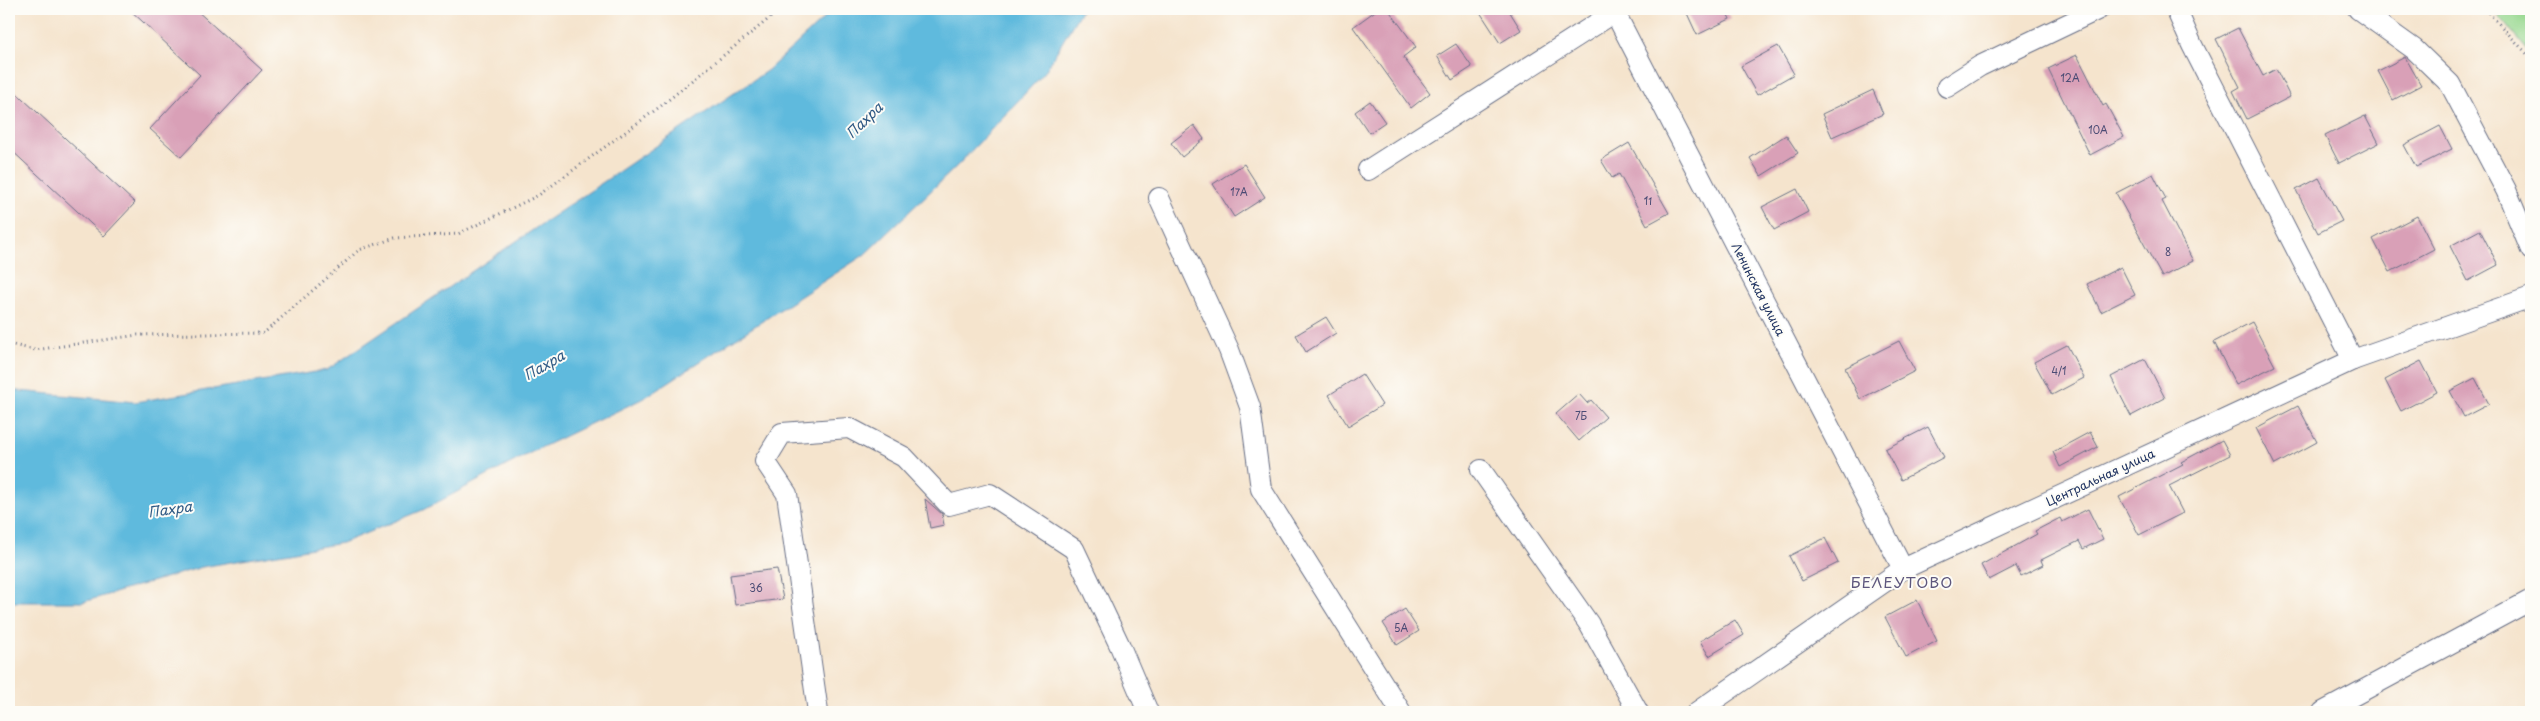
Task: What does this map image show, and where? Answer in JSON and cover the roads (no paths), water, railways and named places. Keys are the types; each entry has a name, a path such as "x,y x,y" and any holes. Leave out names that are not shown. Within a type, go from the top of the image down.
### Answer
{"street":[{"path":"1947,87 1980,66 2098,9"},
{"path":"2176,9 2192,45 2353,360"},
{"path":"2358,9 2414,49 2450,84 2506,190 2531,250"},
{"path":"1368,170 1614,11"},
{"name":"Ленинская улица","path":"1614,11 1903,569"},
{"path":"1159,198 1229,350 1250,407 1260,489 1401,712"},
{"name":"Центральная улица","path":"1697,712 1903,569 2353,360 2531,297"},
{"path":"818,712 787,494 765,460 782,432 849,428 904,457 949,505 990,494 1074,549 1120,646 1148,712"},
{"path":"1481,470 1589,624 1638,712"},
{"path":"2323,712 2531,600"}],"water":[{"name":"Пахра","path":"834,9 1082,9 1044,73 959,164 864,255 644,398 532,452 423,510 342,543 202,567 83,602 9,602 9,390 135,402 327,370 768,70"}],"district":[{"name":"БЕЛЕУТОВО","path":"1902,581"}]}
